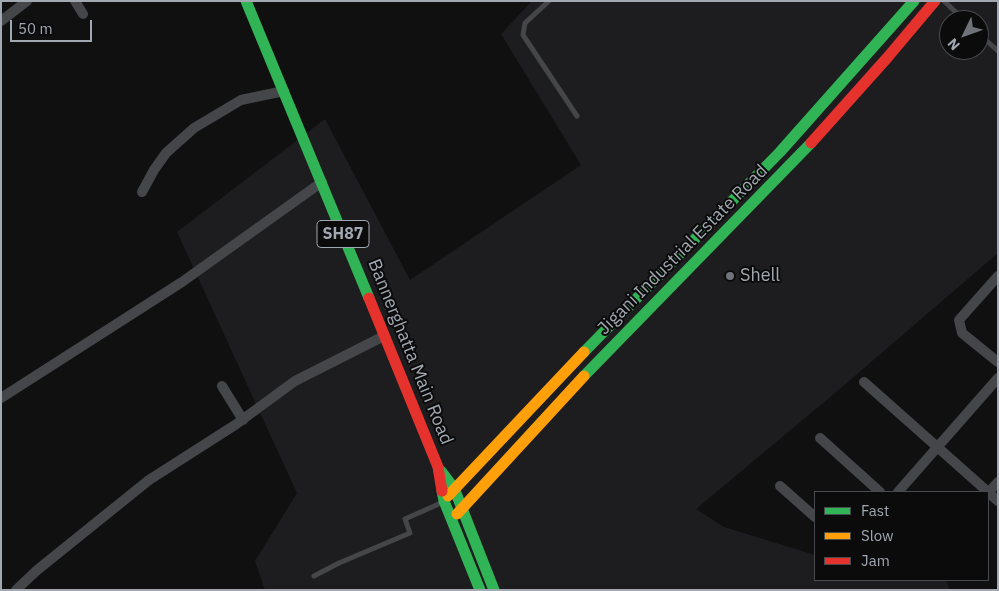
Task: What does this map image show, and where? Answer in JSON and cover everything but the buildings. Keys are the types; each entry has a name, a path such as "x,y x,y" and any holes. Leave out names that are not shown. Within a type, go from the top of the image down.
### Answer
{"main road":[{"name":"Bannerghatta Main Road","path":"246,1 438,467 444,501 480,590"},
{"name":"Jigani Industrial Estate Road","path":"444,501 454,488 652,282 780,152 914,1"},
{"name":"Jigani Industrial Estate Road","path":"452,521 461,508 561,400 674,282 794,162 935,1"},
{"name":"Bannerghatta Main Road","path":"438,467 454,488 494,590"}],"street":[{"path":"1,20 27,1"},
{"path":"75,1 83,14"},
{"path":"142,192 166,153 194,128 241,100 284,90"},
{"path":"1,398 182,282 322,182"},
{"path":"998,276 959,320 959,326 962,333 998,362"},
{"path":"16,590 36,571 149,480 243,420 295,381 384,336"},
{"path":"899,491 998,378"},
{"path":"864,382 987,491"},
{"path":"222,386 243,420"},
{"path":"820,438 879,491"},
{"path":"989,491 998,482"},
{"path":"780,486 814,516"}],"lane":[{"path":"550,1 525,23 523,35 577,116"},
{"path":"944,1 953,10"},
{"path":"314,576 339,562 410,533 405,519 444,501"}],"shaded area":[{"path":"532,1 998,1 998,253 696,509 724,527 814,555 814,581 946,581 950,590 265,590 255,561 297,493 177,232 325,119 410,280 581,165 501,34"}],"traffic: fast":[{"path":"246,1 369,298"},
{"path":"584,352 780,152 914,1"},
{"path":"584,376 811,143"},
{"path":"441,471 454,488 494,590"},
{"path":"442,491 444,501 480,590"}],"traffic: slow":[{"path":"448,496 584,352"},
{"path":"457,514 584,376"}],"traffic: jam":[{"path":"811,143 935,1"},
{"path":"369,298 438,467 442,491"}],"place":[{"name":"Shell","path":"730,276"}]}
